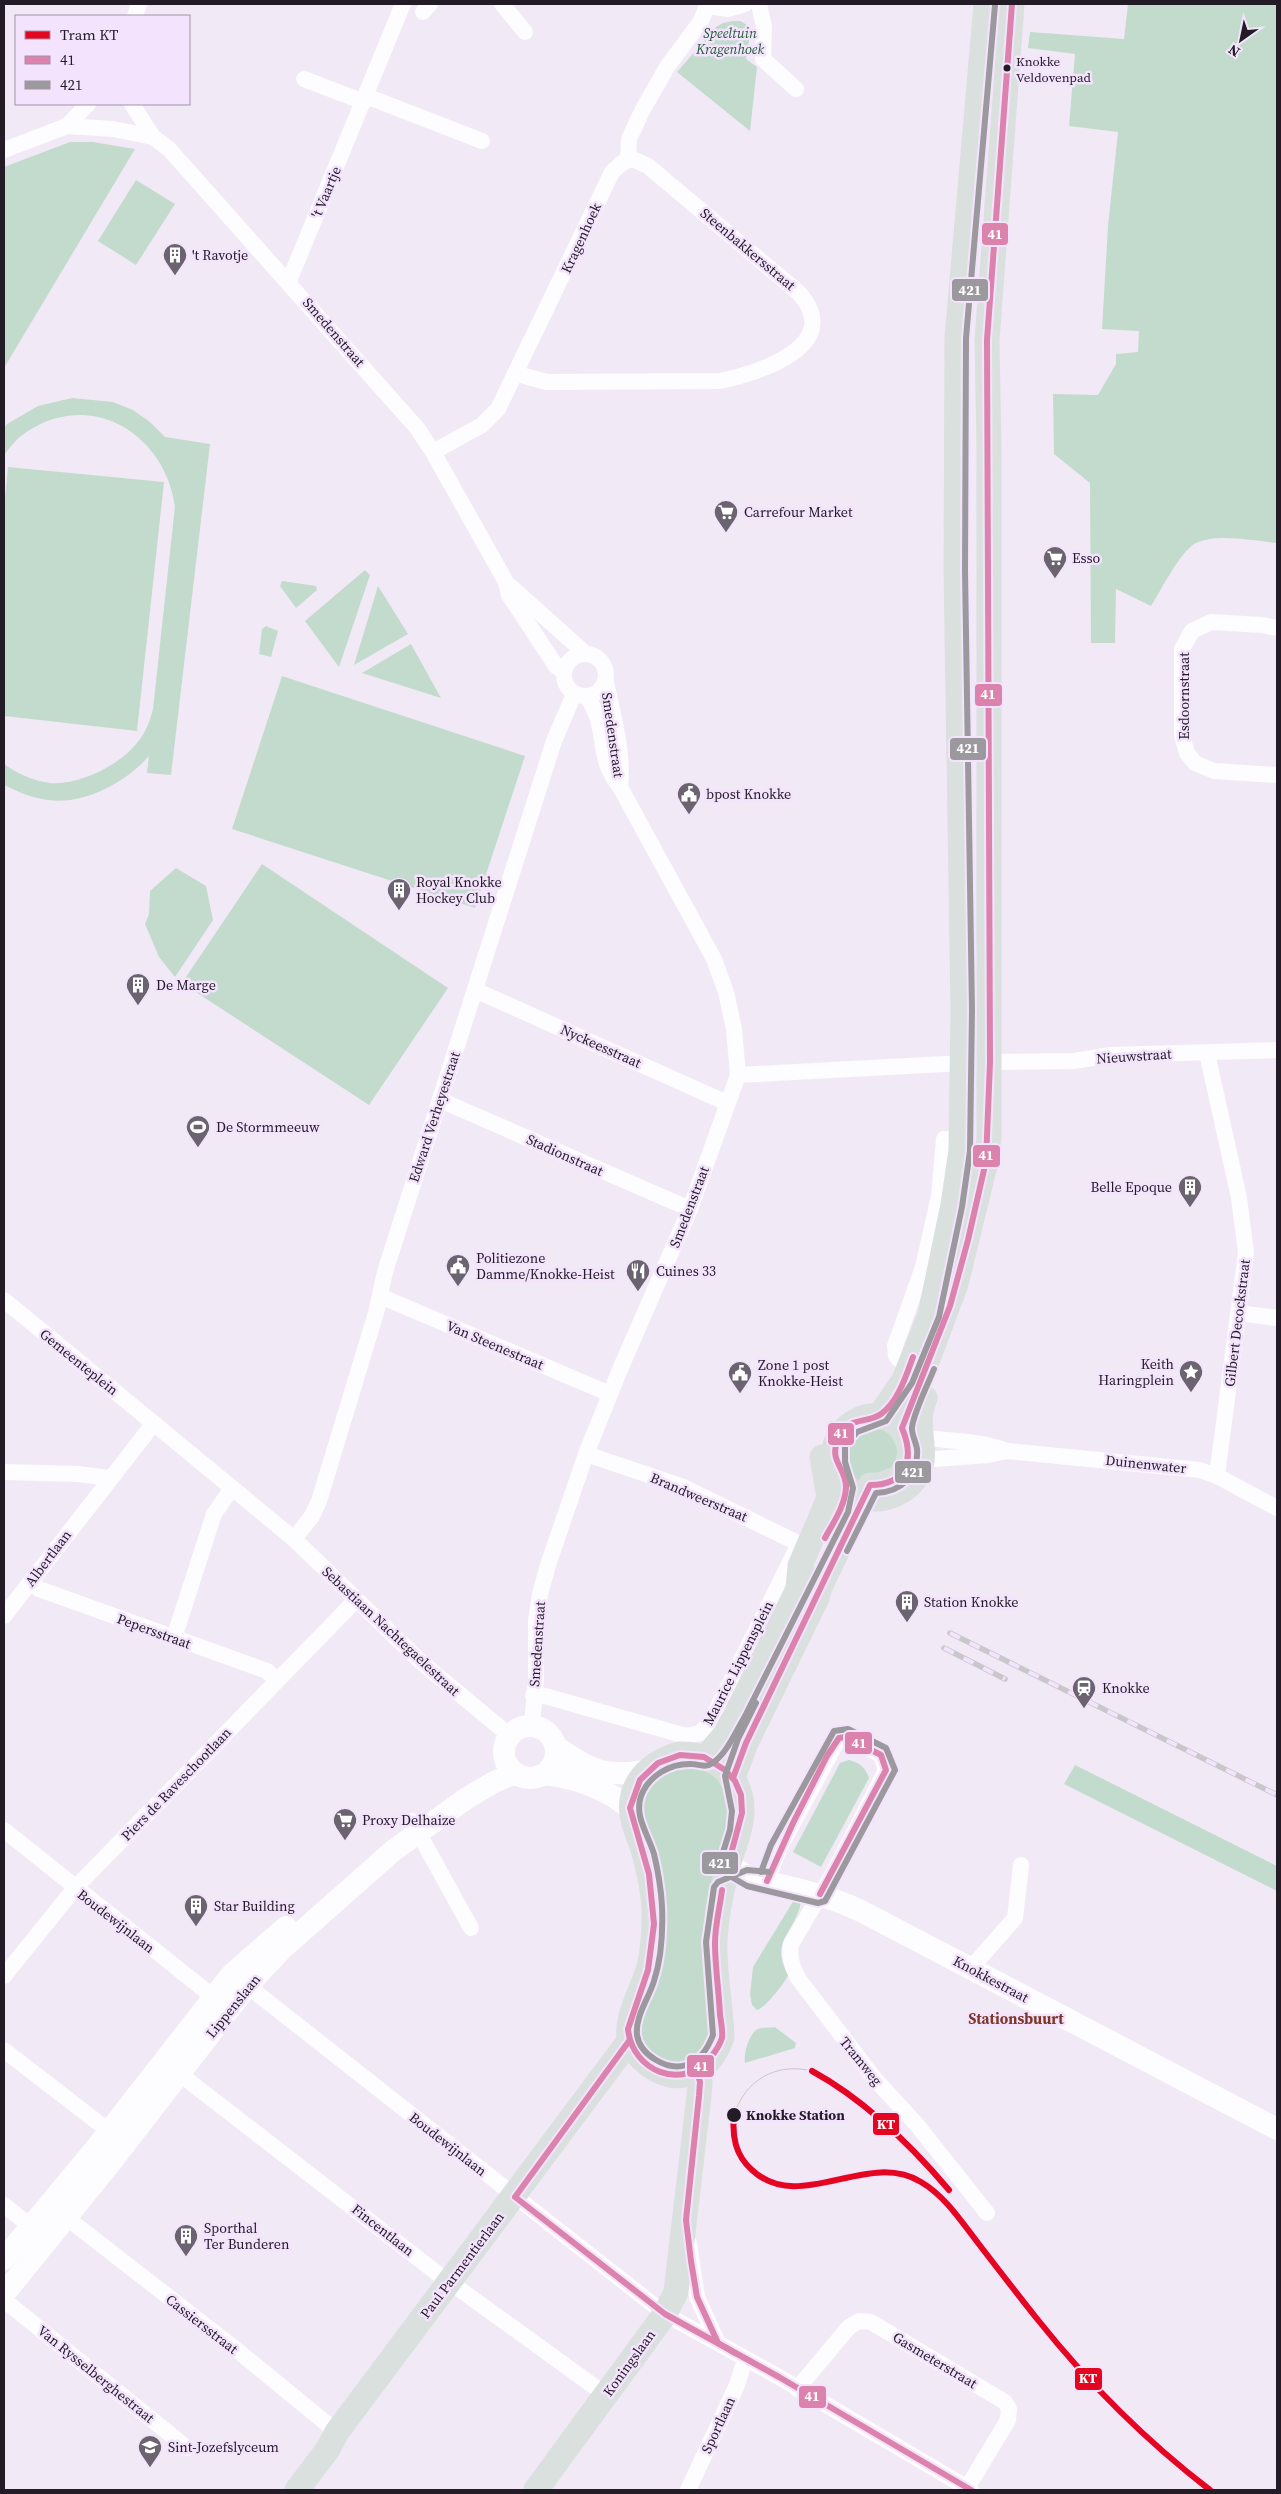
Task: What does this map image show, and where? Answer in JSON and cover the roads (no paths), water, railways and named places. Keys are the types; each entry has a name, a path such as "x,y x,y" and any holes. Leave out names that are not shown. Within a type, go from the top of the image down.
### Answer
{"main road":[{"path":"880,1415 904,1380 930,1315 944,1290 962,1139 964,1062 956,571 957,338 986,4"},
{"path":"808,1593 800,1566 804,1546 855,1495 870,1485 890,1483 900,1478 905,1470 909,1460 910,1447 944,1290 986,1161 990,1062 988,858 989,448 987,340 1012,4"},
{"path":"706,1757 724,1736 808,1593 836,1576 869,1508 855,1495 822,1453 823,1441 828,1430 838,1418 852,1408 883,1393 900,1360 944,1290"},
{"path":"855,1495 836,1466 834,1456 840,1435 847,1426 856,1420 880,1415 898,1423 912,1440"},
{"path":"733,1778 808,1593 806,1579 834,1518 855,1495"},
{"path":"630,1809 620,1800 592,1785 544,1774 530,1778 510,1767 504,1748 509,1736 515,1729 532,1725 548,1733 556,1747 582,1764 610,1774 620,1775 648,1770"},
{"path":"544,1774 552,1766 556,1757 556,1747"},
{"path":"679,1754 694,1754 706,1757 721,1766 733,1778 741,1795 742,1815 722,1890 715,1942 722,2037 717,2052 697,2072 684,2075 663,2074 644,2062 634,2052 629,2041 628,2022 651,1961 654,1914 648,1867 630,1809 633,1793 648,1770 662,1759 679,1754"},
{"name":"Lippenslaan","path":"4,2258 30,2225 117,2137 240,1980 385,1840 416,1827 459,1788 510,1767"},
{"name":"Knokkestraat","path":"728,1865 759,1879 820,1894 882,1922 1277,2129"},
{"path":"722,1890 759,1879"},
{"name":"Paul Parmentierlaan","path":"297,2490 328,2450 337,2432 449,2281 515,2197 629,2041"},
{"name":"Koningslaan","path":"536,2490 665,2314 676,2292 700,2089 697,2072"},
{"name":"Lippenslaan","path":"4,2294 67,2218 117,2137"}],"street":[{"name":"'t Vaartje","path":"289,281 365,99 402,4"},
{"path":"502,4 525,32"},
{"path":"628,160 629,139 642,111 667,67 702,21 705,5 728,9 745,4"},
{"path":"759,4 764,27 763,59 796,89"},
{"path":"304,79 482,141"},
{"path":"67,126 87,105"},
{"name":"Smedenstraat","path":"133,105 153,137 169,149 393,399 433,452 506,582 509,595 556,666 564,672"},
{"path":"4,150 67,126 113,129 153,137"},
{"name":"Kragenhoek","path":"433,452 491,418 517,374 612,172 622,162 628,160"},
{"name":"Steenbakkersstraat","path":"517,374 547,382 720,381 733,378 791,355 807,340 812,317 807,303 798,292 648,166 635,160 628,160"},
{"name":"Smedenstraat","path":"506,582 586,654"},
{"name":"Esdoornstraat","path":"1277,628 1226,622 1201,625 1192,631 1182,649 1182,736 1184,746 1191,759 1202,767 1214,771 1277,775"},
{"path":"586,654 602,662 607,672 606,682 598,692 580,695 566,684 564,672 566,666 574,657 586,654"},
{"name":"Smedenstraat","path":"606,682 622,773 620,787"},
{"name":"Smedenstraat","path":"532,1725 533,1695 536,1678 536,1621 540,1594 586,1454 690,1209 738,1074 734,1029 726,992 714,959 620,787 609,774 605,763 600,721 596,710 580,695"},
{"name":"Edward Verheyestraat","path":"294,1538 312,1516 319,1501 380,1296 385,1272 554,741 580,695"},
{"name":"Nyckeesstraat","path":"475,990 727,1103"},
{"name":"Nieuwstraat","path":"990,1062 1074,1061 1110,1055 1277,1050"},
{"name":"Gilbert Decockstraat","path":"1207,1053 1240,1207 1246,1253 1217,1476"},
{"path":"738,1074 964,1062"},
{"name":"Stadionstraat","path":"440,1100 690,1209"},
{"path":"900,1360 896,1356 895,1346 922,1267 938,1196 944,1139 962,1139"},
{"name":"Van Steenestraat","path":"380,1296 610,1394"},
{"name":"Gemeenteplein","path":"4,1300 276,1524"},
{"path":"1238,1313 1277,1318"},
{"path":"4,1472 78,1474 109,1478 154,1423"},
{"name":"Duinenwater","path":"912,1440 988,1455 1007,1451"},
{"name":"Duinenwater","path":"912,1440 987,1443 1007,1451 1200,1470 1217,1476 1277,1508"},
{"name":"Brandweerstraat","path":"586,1454 681,1486 804,1546"},
{"name":"Albertlaan","path":"4,1616 109,1478"},
{"path":"174,1638 214,1514 232,1488"},
{"name":"Sebastiaan Nachtegaelestraat","path":"276,1524 294,1538 443,1683 509,1736"},
{"name":"Maurice Lippensplein","path":"533,1695 545,1696 686,1736 700,1733 711,1721 804,1546"},
{"name":"Pepersstraat","path":"31,1582 39,1589 267,1672 276,1680"},
{"name":"Piers de Raveschootlaan","path":"4,1976 74,1888 356,1600"},
{"path":"759,1879 779,1849 837,1740 846,1736 881,1755 886,1770 820,1894"},
{"path":"416,1827 471,1928"},
{"name":"Boudewijnlaan","path":"4,1830 74,1888 222,2003"},
{"path":"971,1968 1015,1918 1021,1865"},
{"name":"Tramweg","path":"820,1894 791,1944 789,1955 798,1978 874,2078 917,2125 987,2213"},
{"name":"Boudewijnlaan","path":"240,1980 665,2314 969,2489"},
{"path":"4,2050 117,2137"},
{"name":"Fincentlaan","path":"172,2068 449,2281 606,2395"},
{"path":"4,2205 49,2240"},
{"name":"Cassiersstraat","path":"67,2218 238,2351 337,2432"},
{"path":"686,2220 697,2297 718,2343"},
{"name":"Van Rysselberghestraat","path":"4,2300 188,2448"},
{"name":"Gasmeterstraat","path":"797,2389 849,2327 859,2321 871,2322 1005,2402 1009,2410 1008,2420 969,2489"},
{"name":"Sportlaan","path":"688,2490 737,2385 745,2359"}],"tram line":[{"path":"734,2115 746,2092 764,2076 786,2069 812,2071"},
{"name":"KT","path":"812,2071 850,2095 886,2124 919,2156 949,2190"},
{"name":"KT","path":"734,2115 734,2138 738,2152 752,2170 771,2182 791,2186 812,2185 879,2173 900,2174 921,2182 938,2194 1077,2367 1140,2431 1210,2490"}],"railway":[{"path":"950,1633 1277,1795"},
{"path":"944,1648 1005,1679"}],"place":[{"name":"Knokke Veldovenpad","path":"1007,68"},
{"name":"'t Ravotje","path":"175,276"},
{"name":"Carrefour Market","path":"726,533"},
{"name":"Esso","path":"1055,579"},
{"name":"bpost Knokke","path":"689,815"},
{"name":"Royal Knokke Hockey Club","path":"399,911"},
{"name":"De Marge","path":"138,1006"},
{"name":"De Stormmeeuw","path":"198,1148"},
{"name":"Belle Epoque","path":"1190,1208"},
{"name":"Politiezone Damme/Knokke-Heist","path":"458,1287"},
{"name":"Cuines 33","path":"638,1292"},
{"name":"Keith Haringplein","path":"1191,1393"},
{"name":"Zone 1 post Knokke-Heist","path":"740,1394"},
{"name":"Station Knokke","path":"907,1623"},
{"name":"Knokke","path":"1084,1709"},
{"name":"Proxy Delhaize","path":"345,1841"},
{"name":"Star Building","path":"196,1927"},
{"name":"Knokke Station","path":"734,2115"},
{"name":"Sporthal Ter Bunderen","path":"186,2257"},
{"name":"Sint-Jozefslyceum","path":"150,2468"}],"district":[{"name":"Stationsbuurt","path":"1016,2019"}],"park label":[{"name":"Speeltuin Kragenhoek","path":"730,42"}]}
